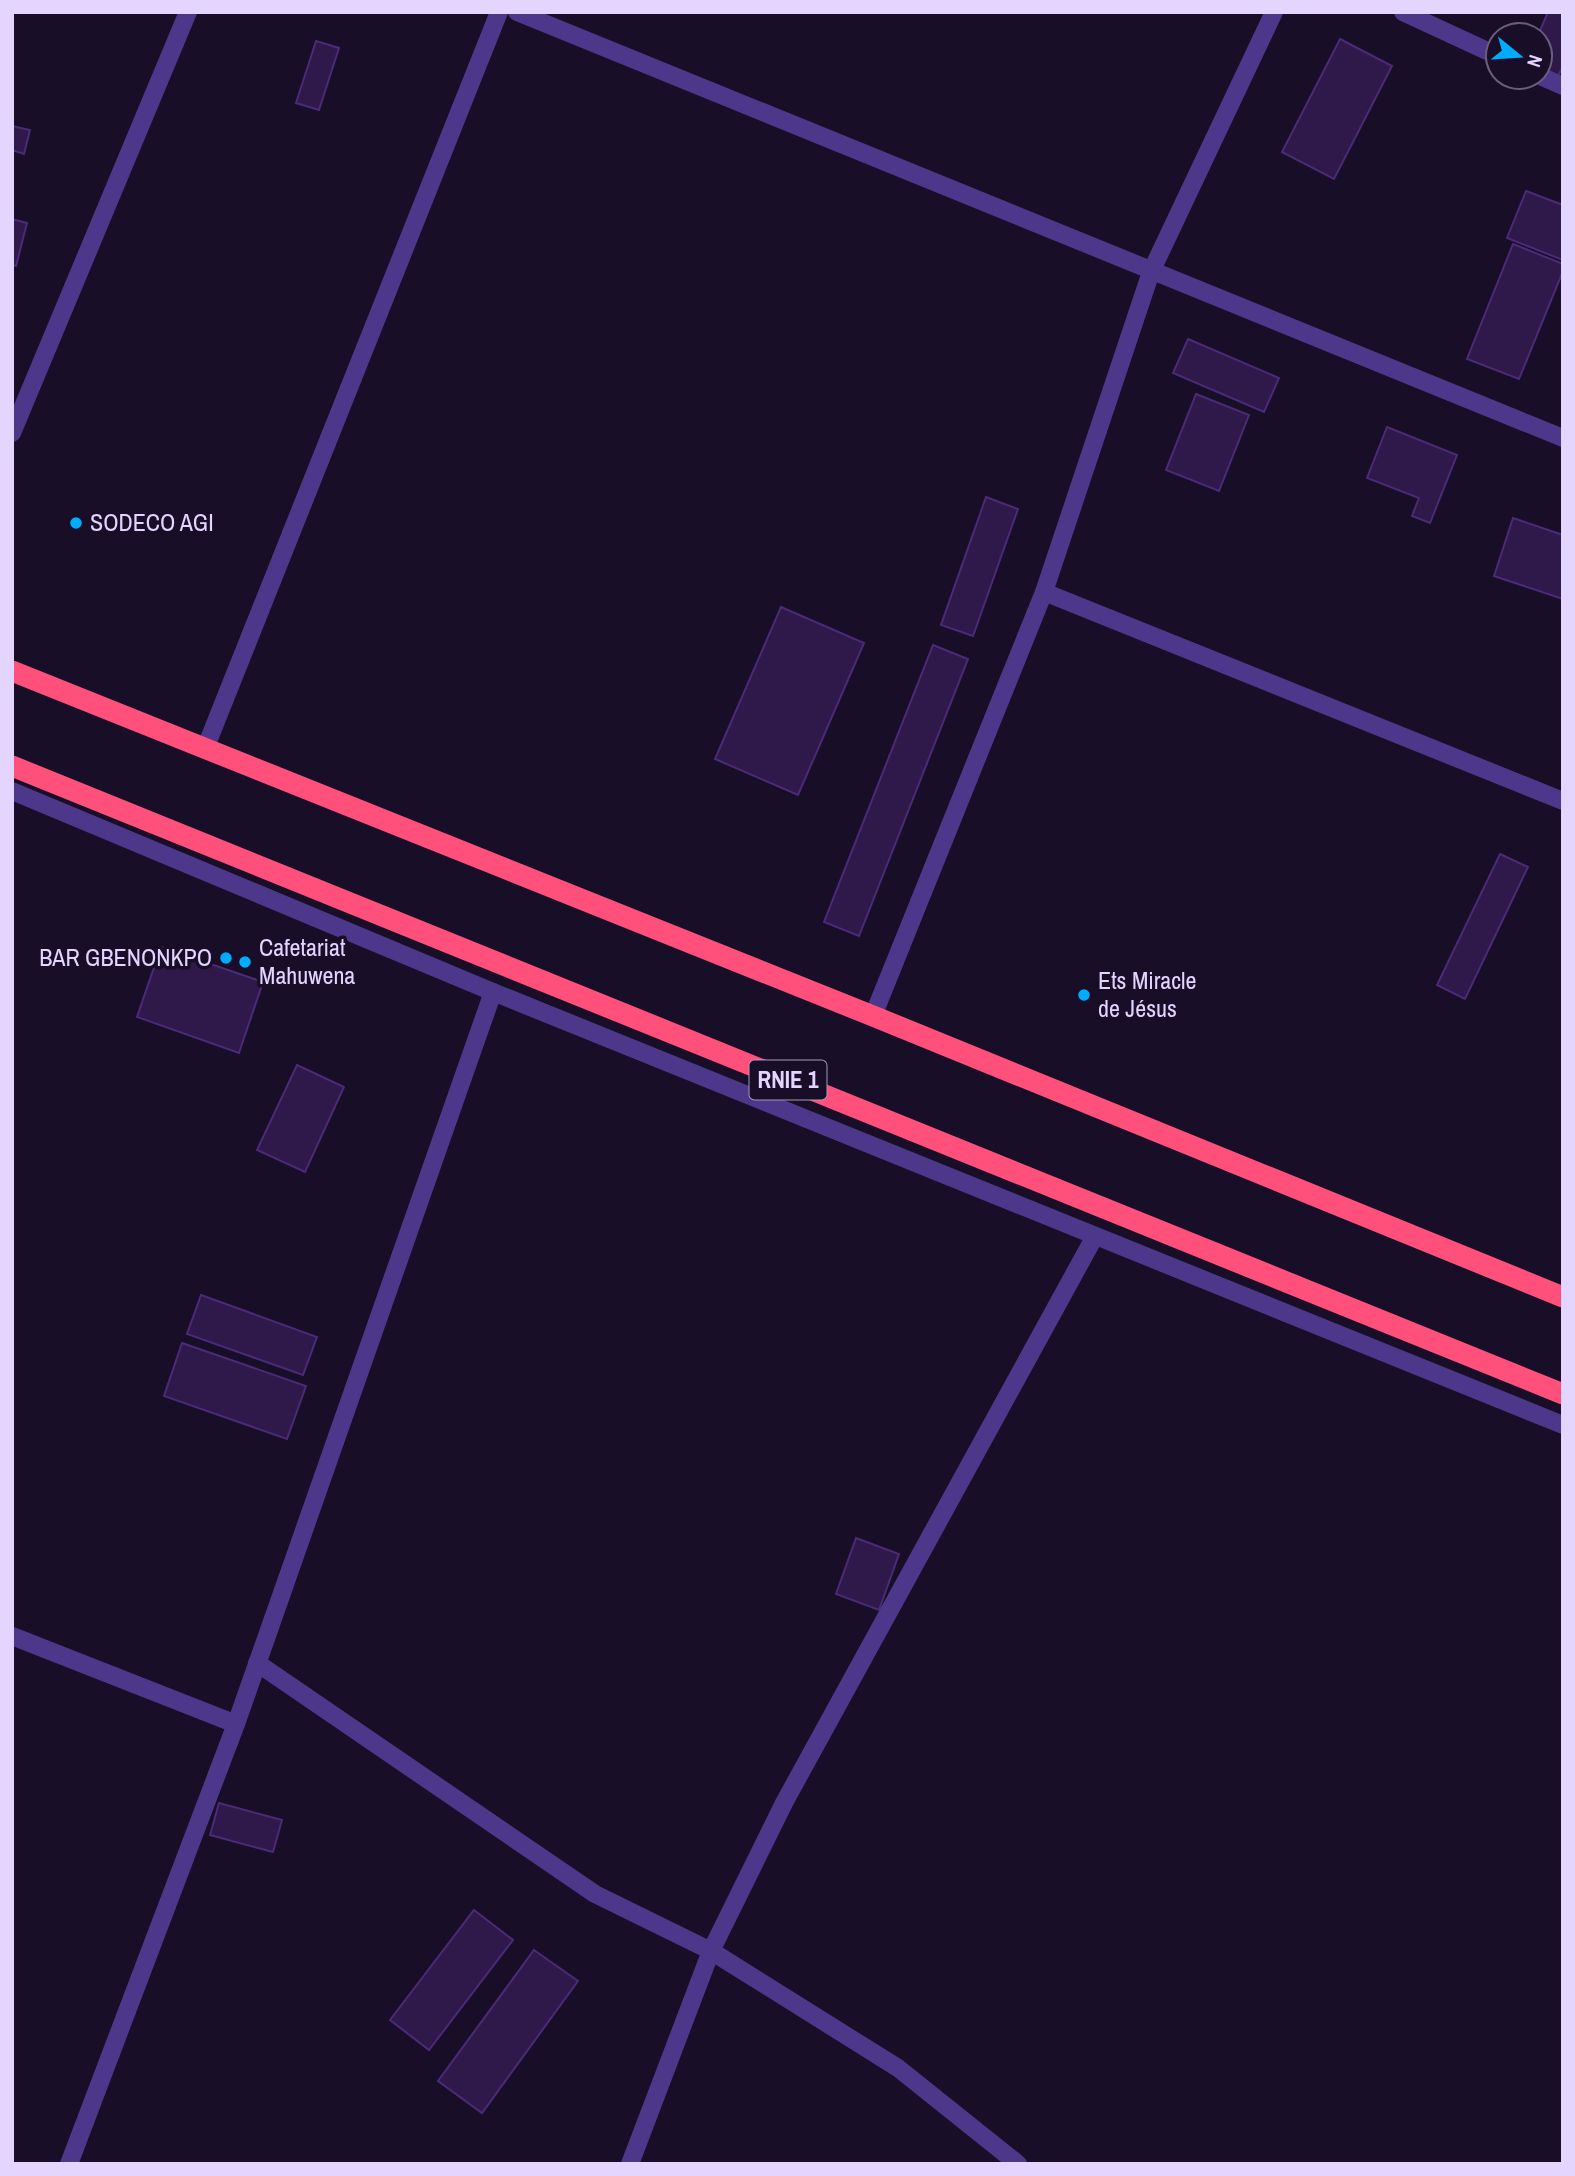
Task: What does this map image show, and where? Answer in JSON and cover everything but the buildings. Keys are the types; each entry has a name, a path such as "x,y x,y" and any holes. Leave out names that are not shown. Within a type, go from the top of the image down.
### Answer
{"highway":[{"path":"12,671 873,1016 1563,1297"},
{"name":"RNIE 1","path":"12,766 1563,1394"}],"street":[{"path":"12,433 188,12"},
{"path":"205,749 499,12"},
{"path":"517,12 1563,438"},
{"path":"873,1016 1044,592 1151,272 1274,12"},
{"path":"1403,12 1484,50"},
{"path":"1044,592 1563,802"},
{"path":"12,791 493,992 1563,1425"},
{"path":"69,2164 236,1724 493,992"},
{"path":"629,2164 711,1951 784,1803 1096,1236"},
{"path":"12,1636 236,1724"},
{"path":"257,1663 596,1894 711,1951 898,2068 1018,2164"}],"place":[{"name":"SODECO AGI","path":"76,523"},
{"name":"BAR GBENONKPO","path":"226,958"},
{"name":"Cafetariat Mahuwena","path":"245,962"},
{"name":"Ets Miracle de Jésus","path":"1084,995"}]}
